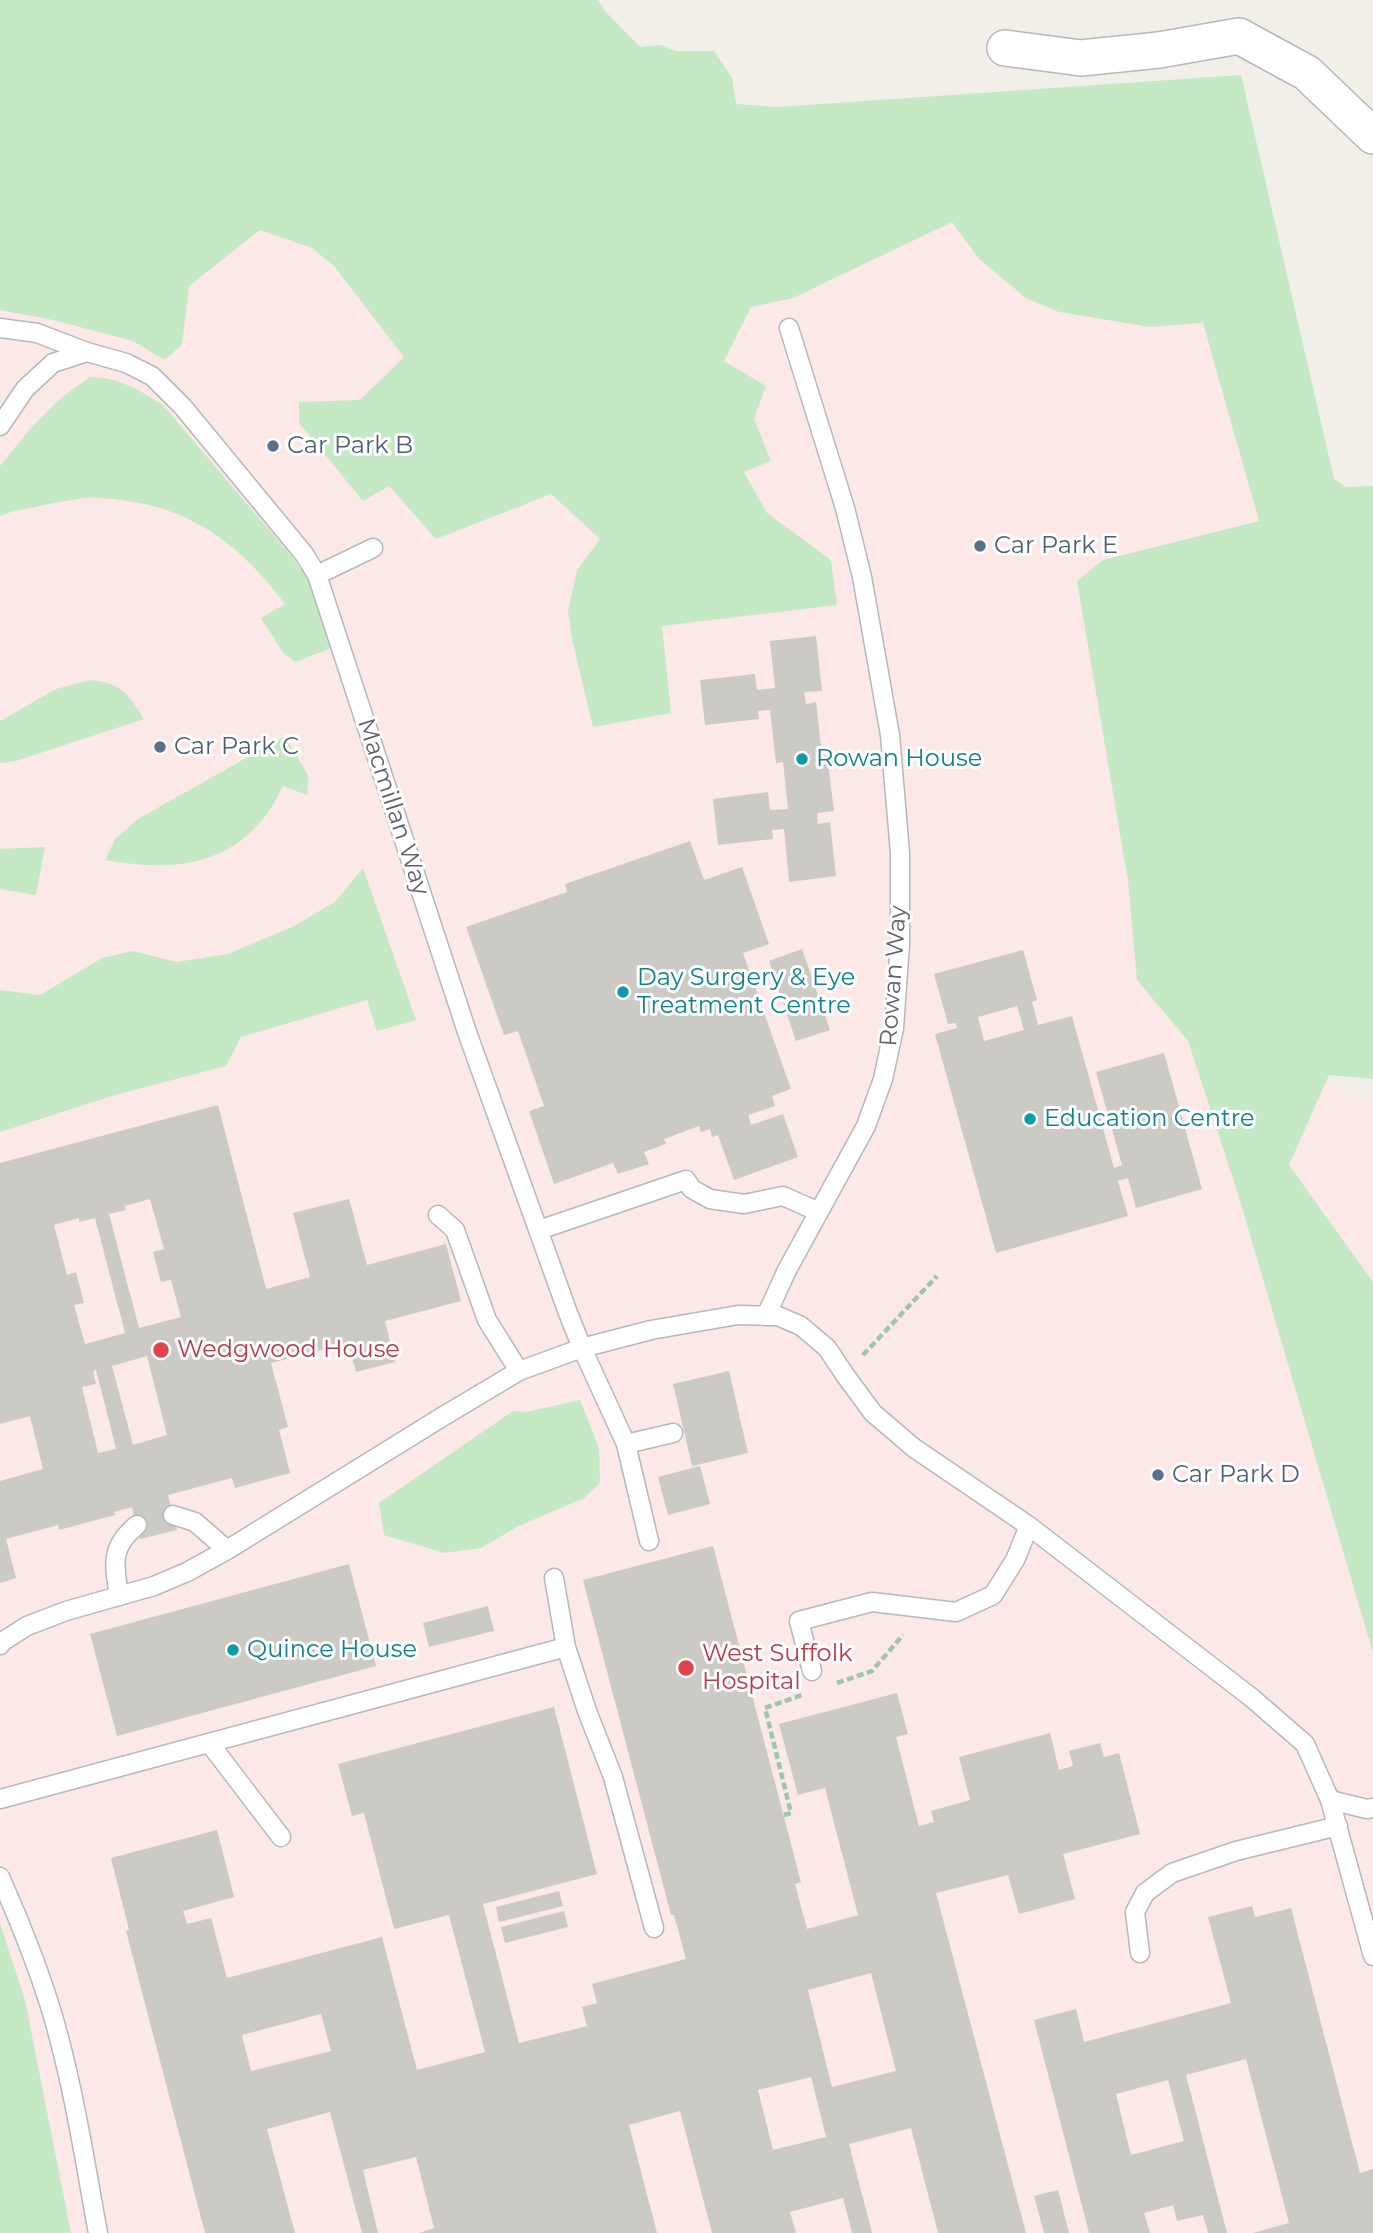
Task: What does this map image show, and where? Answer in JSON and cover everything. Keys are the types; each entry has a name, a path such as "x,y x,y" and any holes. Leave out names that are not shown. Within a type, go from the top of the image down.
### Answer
{"street":[{"path":"1005,48 1081,58 1159,50 1239,36 1307,73 1373,136"}],"lane":[{"name":"Macmillan Way","path":"0,328 37,333 86,352 126,363 159,382 183,407 304,554 317,575 467,1032 582,1348 626,1444 649,1541"},
{"name":"Rowan Way","path":"766,1316 787,1270 866,1126 883,1079 894,1028 900,944 900,853 890,734 859,566 845,508 789,328"},
{"path":"0,426 25,389 52,363 86,352"},
{"path":"317,575 373,548"},
{"path":"538,1230 686,1180 692,1189 710,1199 744,1204 783,1196 818,1212"},
{"path":"438,1215 455,1230 487,1320 519,1371"},
{"path":"0,1645 27,1626 65,1611 165,1582 227,1550 519,1371 582,1348 663,1328 738,1315 778,1316 801,1326 827,1348 873,1413 914,1448 1029,1526 1242,1690 1305,1744 1330,1800 1373,1956"},
{"path":"626,1444 673,1433"},
{"path":"173,1515 195,1522 227,1550"},
{"path":"119,1596 115,1571 117,1552 124,1536 136,1525"},
{"path":"812,1671 799,1621 872,1602 956,1612 993,1595 1016,1560 1029,1526"},
{"path":"554,1578 566,1647 587,1712 613,1777 654,1928"},
{"path":"0,1799 566,1647"},
{"path":"210,1744 281,1837"},
{"path":"1330,1800 1373,1808"},
{"path":"1139,1953 1135,1912 1145,1893 1172,1873 1237,1851 1338,1826"},
{"path":"0,1877 19,1921 59,2038 98,2233"}],"path":[{"path":"845,1375 937,1276"},
{"path":"836,1684 872,1671 927,1607"},
{"path":"784,1815 791,1813 765,1708 812,1692"}],"shaded area":[{"name":"West Suffolk Hospital","path":"1161,154 1315,470 1373,499 1272,1055 1373,1103 1373,2233 0,2233 0,257 267,199"}],"green space":[{"path":"0,0 598,0 605,11 640,47 660,45 676,51 714,51 732,78 736,104 778,107 1241,75 1334,479 1346,487 1373,486 1373,1079 1329,1075 1289,1165 1373,1282 1373,1653 1238,1194 1188,1041 1137,980 1128,881 1077,581 1103,560 1259,521 1203,323 1149,327 1059,312 1026,298 979,259 952,222 793,298 751,307 724,361 766,386 754,419 771,461 744,472 767,513 831,560 837,605 662,626 671,713 593,727 572,639 568,610 577,570 600,539 551,494 436,539 389,486 363,501 299,423 299,402 360,400 404,357 334,266 312,248 260,230 189,286 182,345 164,360 133,341 53,320 0,310"},
{"path":"90,377 120,382 163,405 292,557 313,586 331,648 296,662 284,654 261,618 285,604 237,552 219,537 179,515 133,502 91,498 48,504 0,516 0,466 30,429 62,397"},
{"path":"90,680 110,684 123,691 144,719 16,761 0,763 0,721 56,689"},
{"path":"285,736 308,775 307,795 283,786 269,811 251,832 233,846 214,856 172,865 105,860 115,839 138,819"},
{"path":"45,847 36,895 0,889 0,849"},
{"path":"363,868 416,1020 377,1031 367,1000 241,1037 226,1066 115,1095 0,1132 0,990 40,995 102,958 133,951 176,962 228,954 294,926 335,902"},
{"path":"580,1400 599,1448 600,1483 584,1498 519,1526 481,1548 444,1553 384,1535 379,1503 513,1411 526,1412"},
{"path":"0,1923 25,2000 71,2233 0,2233"}],"building":[{"name":"Rowan House","path":"816,636 822,691 804,692 806,704 816,702 822,755 827,755 834,811 817,813 818,824 830,822 836,876 789,882 784,829 772,830 773,839 718,845 713,799 768,792 770,810 788,809 783,762 776,763 770,710 758,711 759,719 705,725 700,680 755,674 757,690 775,688 770,641"},
{"name":"Day Surgery & Eye Treatment Centre","path":"690,841 704,880 742,867 769,944 743,953 791,1089 772,1096 775,1106 748,1115 751,1125 783,1114 798,1157 734,1180 718,1135 712,1137 710,1129 701,1132 699,1126 664,1139 666,1144 644,1152 649,1164 618,1174 613,1163 554,1184 529,1111 544,1106 518,1031 504,1035 466,927 567,892 565,884"},
{"path":"802,949 830,1030 796,1041 769,961"},
{"name":"Education Centre","path":"1023,950 1037,1000 1032,1002 1038,1025 1072,1016 1114,1168 1122,1165 1096,1072 1164,1053 1202,1189 1136,1208 1128,1178 1118,1181 1128,1216 996,1253 935,1034 957,1028 956,1023 948,1024 934,974","holes":["1017,1006 1024,1030 984,1041 978,1017"]},
{"name":"Wedgwood House","path":"218,1105 266,1289 310,1277 293,1213 349,1199 367,1265 446,1244 461,1301 385,1321 395,1362 356,1372 348,1343 271,1363 288,1427 279,1430 290,1473 235,1488 232,1478 168,1495 177,1530 140,1539 132,1507 114,1512 115,1515 59,1530 58,1525 6,1539 16,1578 0,1583 0,1481 43,1469 30,1416 0,1424 0,1163","holes":["150,1199 164,1249 153,1252 161,1282 171,1280 181,1317 139,1328 109,1214 126,1210 125,1206","79,1218 79,1222 95,1218 125,1333 85,1344 74,1305 84,1303 76,1272 67,1275 54,1225","147,1356 167,1435 133,1445 112,1366","96,1370 116,1449 98,1453 82,1387 96,1384 93,1371"]},
{"path":"729,1371 748,1453 692,1466 673,1384"},
{"path":"700,1466 710,1504 668,1515 658,1477"},
{"path":"713,1546 801,1882 795,1884 807,1929 858,1915 825,1788 798,1795 779,1724 897,1693 908,1734 896,1737 919,1826 934,1822 931,1811 970,1800 959,1757 1050,1733 1059,1770 1073,1766 1069,1751 1100,1743 1104,1757 1119,1753 1140,1834 1063,1854 1075,1899 1019,1914 1008,1875 936,1893 1026,2233 938,2233 911,2128 849,2144 872,2233 852,2233 843,2198 790,2212 796,2233 712,2233 680,2111 629,2125 657,2233 419,2233 434,2228 416,2157 363,2170 378,2233 362,2233 330,2112 267,2129 295,2233 205,2233 126,1931 129,1930 111,1858 217,1830 234,1897 183,1911 187,1924 211,1918 227,1978 382,1937 417,2070 485,2052 449,1915 394,1929 364,1813 352,1816 338,1764 554,1707 597,1874 483,1904 519,2043 587,2026 582,2007 597,2003 592,1984 686,1959 674,1915 671,1915 583,1580","holes":["871,1973 896,2071 832,2087 808,1990","321,2014 331,2051 251,2071 242,2035","811,2077 826,2137 773,2150 758,2090"]},
{"name":"Quince House","path":"349,1564 376,1666 117,1736 90,1634"},
{"path":"488,1606 494,1631 429,1647 423,1623"},
{"path":"559,1891 563,1906 499,1922 496,1907"},
{"path":"1252,1906 1255,1917 1291,1908 1360,2173 1373,2169 1373,2233 1253,2233 1289,2223 1246,2059 1186,2075 1227,2233 1208,2233 1203,2215 1177,2221 1173,2205 1144,2213 1150,2233 1089,2233 1034,2020 1076,2009 1084,2042 1231,2003 1208,1917","holes":["1168,2080 1184,2141 1131,2155 1116,2094"]},
{"path":"564,1911 568,1927 505,1943 501,1927"},
{"path":"1058,2190 1069,2233 1044,2233 1034,2196"}],"place":[{"name":"Car Park B","path":"273,446"},
{"name":"Car Park E","path":"980,546"},
{"name":"Car Park C","path":"160,747"},
{"name":"Rowan House","path":"802,759"},
{"name":"Day Surgery & Eye Treatment Centre","path":"623,992"},
{"name":"Education Centre","path":"1030,1119"},
{"name":"Wedgwood House","path":"161,1350"},
{"name":"Car Park D","path":"1158,1475"},
{"name":"Quince House","path":"233,1650"},
{"name":"West Suffolk Hospital","path":"686,1668"}]}
